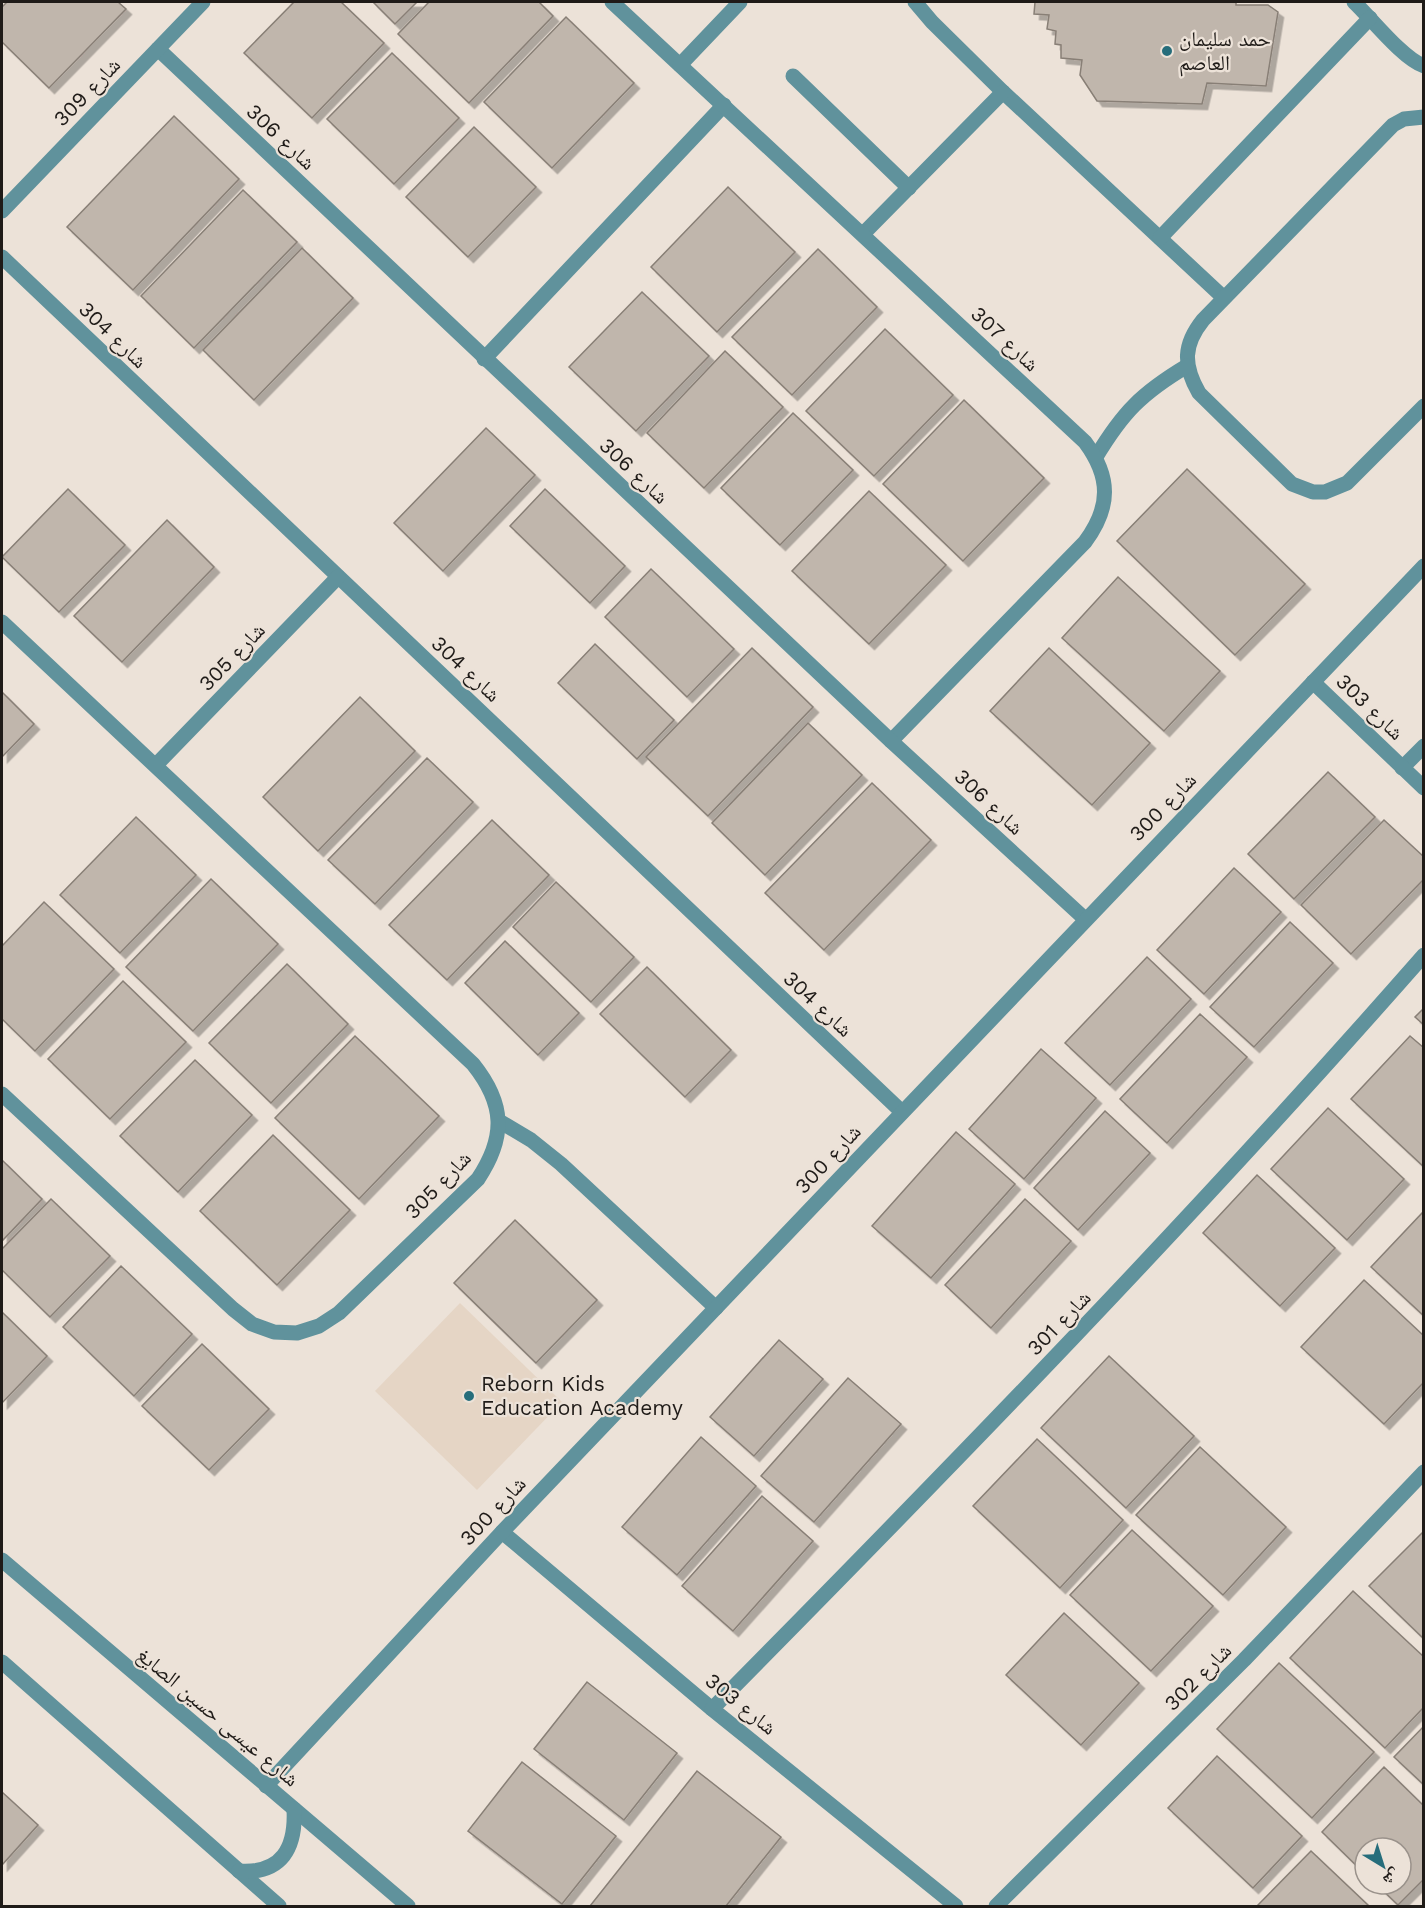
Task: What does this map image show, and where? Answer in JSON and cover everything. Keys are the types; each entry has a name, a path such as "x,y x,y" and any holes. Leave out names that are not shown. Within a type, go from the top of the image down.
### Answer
{"street":[{"name":"شارع 309","path":"2,211 203,2"},
{"name":"شارع 307","path":"612,2 1085,442 1096,457 1103,474 1105,492 1103,510 1096,528 1085,542 891,741"},
{"path":"680,65 740,2"},
{"path":"915,2 932,22 1003,92 1224,298"},
{"path":"1354,2 1406,55 1424,66"},
{"path":"1160,238 1370,18"},
{"name":"شارع 306","path":"158,49 891,741 1085,919"},
{"path":"793,76 909,188"},
{"path":"863,234 1003,92"},
{"path":"484,359 724,105"},
{"path":"1424,117 1404,119 1393,125 1224,298 1196,329 1187,351 1187,366 1191,380 1199,393 1292,484 1313,492 1325,492 1347,483 1424,405"},
{"name":"شارع 304","path":"2,257 902,1112"},
{"path":"1096,457 1113,429 1134,404 1159,383 1187,366"},
{"name":"شارع 300","path":"266,1786 502,1532 1424,566"},
{"name":"شارع 305","path":"156,765 338,577"},
{"name":"شارع 305","path":"2,622 473,1064 487,1081 495,1100 499,1121 497,1142 489,1162 478,1179 339,1313 320,1326 297,1333 274,1332 252,1324 233,1309 2,1094"},
{"name":"شارع 303","path":"1313,682 1424,788"},
{"path":"1402,768 1424,746"},
{"name":"شارع 301","path":"712,1709 1114,1296 1424,955"},
{"path":"499,1121 531,1140 561,1164 716,1308"},
{"name":"شارع 302","path":"996,1906 1244,1660 1424,1472"},
{"name":"شارع 303","path":"502,1532 712,1709 956,1906"},
{"name":"شارع عيسى حسين الصايغ","path":"2,1560 408,1906"},
{"path":"2,1662 279,1906"},
{"path":"239,1872 266,1869 287,1852 294,1833 294,1809"}],"shaded area":[{"name":"Reborn Kids Education Academy","path":"460,1303 562,1402 477,1490 375,1391"}],"building":[{"path":"7,2 118,2 126,9 49,88 2,42 2,7"},
{"path":"294,2 341,2 384,43 312,118 244,53"},
{"path":"373,2 417,2 395,24"},
{"path":"429,2 539,2 553,16 469,103 398,34"},
{"name":"حمد سليمان العاصم","path":"1035,2 1236,2 1236,5 1268,5 1278,12 1266,86 1207,83 1202,104 1097,101 1080,75 1082,60 1061,58 1061,45 1055,44 1056,31 1047,29 1049,15 1034,14"},
{"path":"566,17 634,83 552,168 484,102"},
{"path":"392,53 459,118 394,184 327,119"},
{"path":"174,116 239,179 133,290 67,227"},
{"path":"474,127 536,187 468,257 406,197"},
{"path":"728,187 795,252 717,332 651,267"},
{"path":"243,190 297,242 194,348 141,296"},
{"path":"302,248 353,298 254,400 203,350"},
{"path":"818,249 877,307 792,395 732,337"},
{"path":"642,292 709,356 636,431 569,367"},
{"path":"885,329 953,395 874,476 806,411"},
{"path":"725,351 783,407 704,488 647,433"},
{"path":"964,400 1044,478 963,561 883,484"},
{"path":"793,413 853,470 780,545 721,488"},
{"path":"486,428 535,475 443,571 394,523"},
{"path":"1187,469 1305,584 1235,655 1117,541"},
{"path":"68,489 125,545 59,612 2,557"},
{"path":"545,489 625,566 590,603 510,526"},
{"path":"869,491 946,565 869,644 792,571"},
{"path":"167,520 214,567 122,662 74,616"},
{"path":"651,569 734,649 687,697 605,617"},
{"path":"1118,577 1220,671 1164,731 1062,638"},
{"path":"595,644 674,720 637,759 558,683"},
{"path":"752,648 813,707 708,816 646,757"},
{"path":"1049,648 1150,743 1092,805 990,711"},
{"path":"2,692 34,724 2,757"},
{"path":"360,697 415,751 318,851 263,797"},
{"path":"808,723 862,775 765,875 712,823"},
{"path":"427,758 473,802 375,904 328,860"},
{"path":"1328,772 1375,817 1294,899 1248,854"},
{"path":"872,783 931,840 824,950 765,893"},
{"path":"136,817 196,875 120,953 60,895"},
{"path":"492,820 549,875 447,980 389,925"},
{"path":"1384,820 1424,857 1424,879 1351,954 1301,905"},
{"path":"1234,868 1281,912 1204,994 1157,950"},
{"path":"211,879 278,944 193,1031 126,967"},
{"path":"556,882 634,957 591,1002 513,927"},
{"path":"44,902 114,969 35,1051 2,1019 2,946"},
{"path":"1290,922 1333,963 1254,1047 1210,1007"},
{"path":"505,941 579,1013 538,1055 465,983"},
{"path":"1147,957 1191,999 1110,1085 1065,1043"},
{"path":"287,964 348,1024 271,1103 209,1043"},
{"path":"647,967 731,1050 685,1097 600,1014"},
{"path":"123,981 186,1042 110,1119 48,1059"},
{"path":"1424,1008 1424,1025 1415,1017"},
{"path":"1200,1014 1247,1057 1167,1143 1120,1099"},
{"path":"355,1036 439,1116 359,1199 275,1118"},
{"path":"1410,1036 1424,1048 1424,1167 1351,1099"},
{"path":"1041,1049 1096,1098 1024,1179 969,1129"},
{"path":"195,1060 252,1115 178,1192 120,1136"},
{"path":"1328,1108 1404,1179 1347,1240 1271,1169"},
{"path":"1105,1111 1150,1153 1078,1230 1034,1188"},
{"path":"956,1132 1015,1184 931,1278 872,1226"},
{"path":"273,1135 350,1210 277,1285 200,1211"},
{"path":"2,1160 42,1199 2,1241"},
{"path":"1257,1175 1335,1248 1280,1306 1203,1233"},
{"path":"51,1199 110,1256 50,1317 2,1270 2,1249"},
{"path":"1025,1199 1071,1241 991,1328 945,1285"},
{"path":"1424,1211 1424,1316 1371,1267"},
{"path":"515,1220 597,1300 536,1363 454,1283"},
{"path":"121,1266 192,1334 134,1396 63,1327"},
{"path":"1364,1280 1424,1336 1424,1382 1384,1424 1301,1347"},
{"path":"2,1312 47,1356 2,1403"},
{"path":"779,1340 823,1379 754,1456 710,1417"},
{"path":"202,1344 269,1409 209,1470 142,1406"},
{"path":"1109,1356 1194,1436 1126,1508 1041,1428"},
{"path":"848,1378 901,1424 814,1522 761,1476"},
{"path":"701,1437 756,1486 677,1575 622,1527"},
{"path":"1037,1439 1123,1520 1060,1588 973,1506"},
{"path":"1200,1447 1286,1527 1223,1595 1136,1515"},
{"path":"762,1496 813,1541 733,1631 682,1586"},
{"path":"1132,1530 1213,1606 1151,1671 1070,1595"},
{"path":"1424,1531 1424,1639 1369,1586"},
{"path":"1353,1591 1424,1657 1424,1707 1385,1748 1290,1658"},
{"path":"1064,1613 1139,1683 1081,1745 1006,1675"},
{"path":"1279,1663 1374,1752 1312,1818 1217,1729"},
{"path":"587,1682 677,1753 624,1820 534,1749"},
{"path":"1424,1726 1424,1785 1394,1757"},
{"path":"1217,1756 1302,1836 1253,1888 1168,1808"},
{"path":"522,1762 616,1836 562,1904 468,1831"},
{"path":"1384,1767 1424,1806 1424,1879 1413,1890 1413,1836 1353,1836 1353,1862 1322,1832"},
{"path":"697,1771 781,1837 726,1906 590,1906"},
{"path":"2,1792 38,1825 2,1865"},
{"path":"1311,1851 1353,1891 1353,1896 1358,1896 1369,1906 1257,1906"},
{"path":"1389,1896 1407,1896 1398,1905"}],"place":[{"name":"حمد سليمان العاصم","path":"1167,51"},
{"name":"Reborn Kids Education Academy","path":"469,1396"}]}
